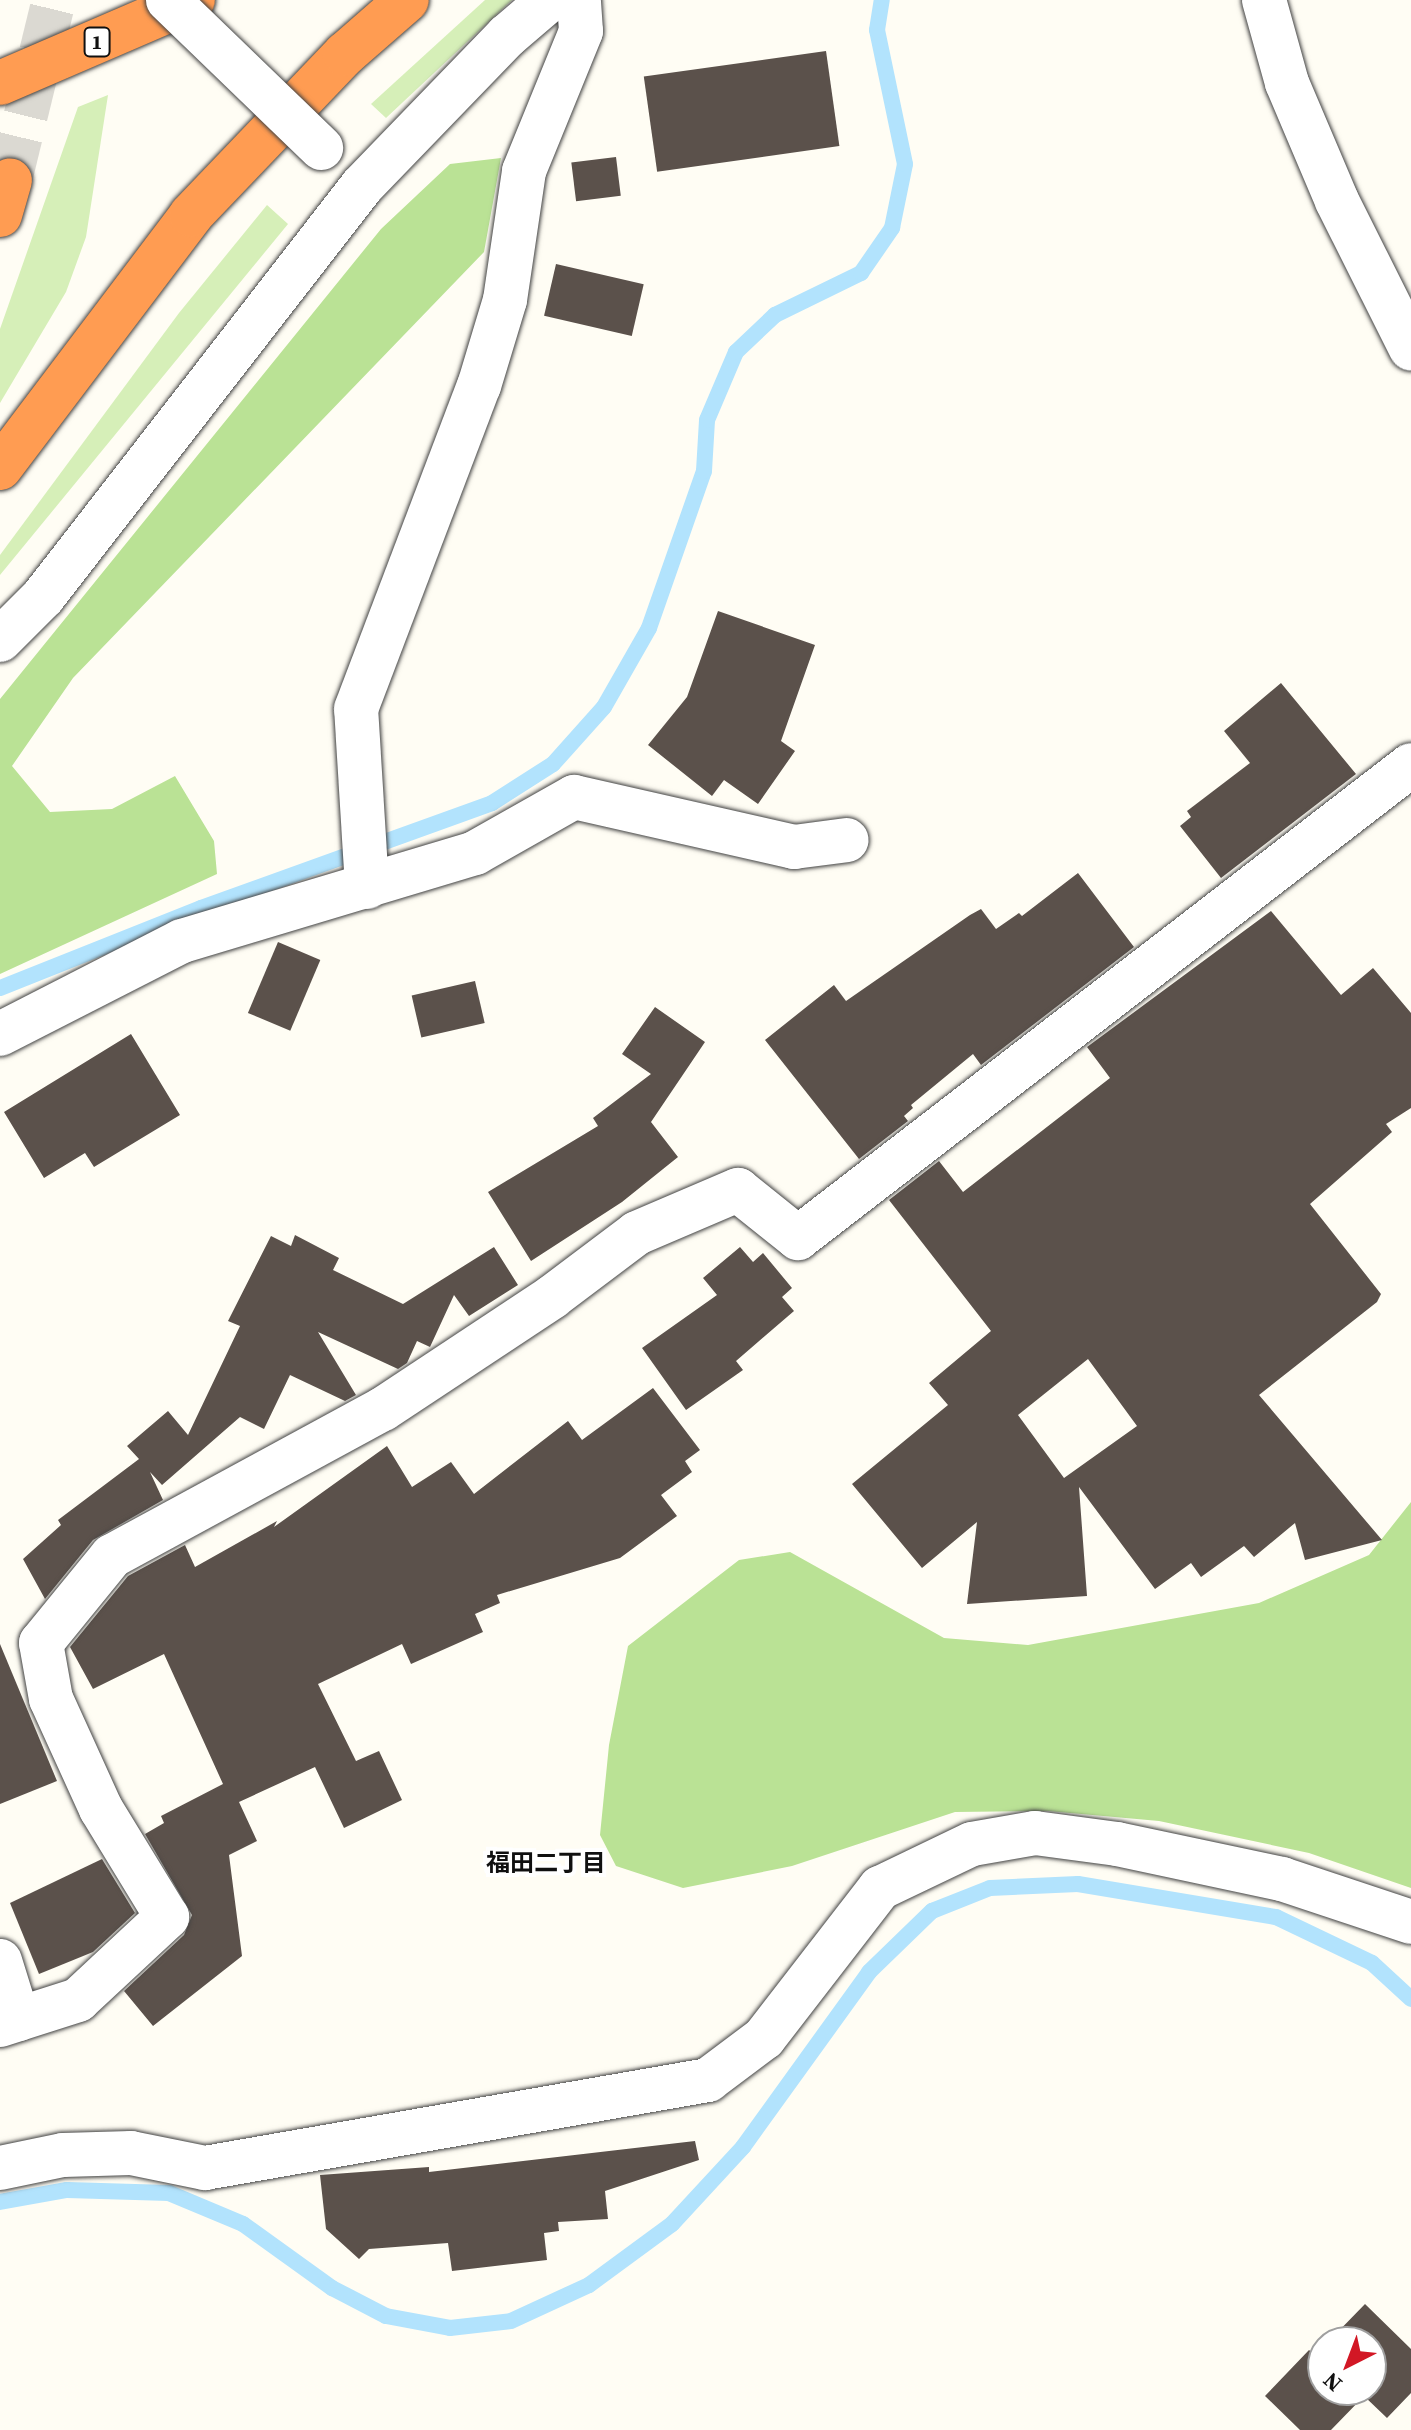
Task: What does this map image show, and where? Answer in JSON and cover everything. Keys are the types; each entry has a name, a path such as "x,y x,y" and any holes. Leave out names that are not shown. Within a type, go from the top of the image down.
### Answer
{"highway":[{"name":"1","path":"0,83 193,0"},
{"path":"0,468 191,215 345,54 407,0"}],"street":[{"path":"168,0 362,186"},
{"path":"0,640 43,597 362,186 507,36 549,0"},
{"path":"367,887 356,709 479,386 505,300 524,171 581,31 579,0"},
{"path":"1264,0 1287,83 1337,201 1411,349"},
{"path":"0,1961 9,2022 78,2000 167,1917 101,1809 51,1699 41,1643 112,1556 383,1409 552,1297 637,1233 738,1190 798,1238 1411,765"},
{"path":"0,1034 182,941 475,853 574,797 794,847 847,840"},
{"path":"0,2168 63,2155 131,2153 205,2168 708,2080 764,2038 880,1888 972,1844 1035,1833 1117,1844 1282,1879 1411,1922"}],"green space":[{"path":"485,0 512,0 386,118 371,104"},
{"path":"108,95 86,237 66,292 0,403 0,329 78,107"},
{"path":"501,158 484,252 73,678 12,766 50,812 112,809 175,776 214,841 217,874 0,974 0,699 381,229 450,164"},
{"path":"267,205 288,224 0,575 0,555 179,313"},
{"path":"1411,1502 1411,1888 1309,1853 1159,1821 1048,1811 955,1812 792,1866 683,1888 616,1866 600,1835 609,1745 628,1646 739,1560 790,1552 944,1638 1028,1645 1259,1603 1369,1555"}],"building":[{"path":"826,51 839,146 657,172 644,77"},
{"path":"616,157 621,196 576,201 571,162"},
{"path":"556,264 644,284 632,336 544,316"},
{"path":"718,611 815,645 781,741 795,751 758,804 724,780 712,796 648,745 687,697"},
{"path":"1281,683 1356,774 1221,878 1180,826 1191,817 1187,811 1250,763 1224,731"},
{"path":"1078,873 1134,947 981,1065 973,1054 911,1105 913,1108 904,1116 908,1121 859,1159 765,1040 834,985 846,1001 970,915 981,909 996,929 1019,913 1022,916"},
{"path":"1271,911 1341,995 1373,968 1411,1013 1411,1108 1386,1124 1392,1132 1310,1204 1381,1294 1377,1302 1259,1395 1382,1540 1305,1560 1295,1523 1254,1557 1244,1546 1201,1577 1191,1563 1155,1589 1079,1487 1087,1596 967,1604 977,1522 922,1568 852,1484 948,1405 929,1383 991,1331 889,1200 939,1161 963,1192 1110,1078 1087,1047","holes":["1088,1359 1137,1426 1064,1478 1018,1415"]},
{"path":"278,942 320,960 290,1031 248,1013"},
{"path":"475,981 485,1023 421,1038 412,996"},
{"path":"655,1007 705,1042 651,1122 678,1157 622,1202 531,1261 488,1192 598,1126 593,1118 651,1074 622,1054"},
{"path":"131,1034 180,1115 94,1167 85,1153 44,1178 4,1112"},
{"path":"295,1235 339,1258 333,1270 403,1304 494,1247 518,1285 469,1316 454,1295 430,1347 417,1341 407,1363 398,1369 318,1332 356,1395 345,1401 290,1375 264,1429 240,1417 162,1485 150,1472 163,1500 93,1540 45,1599 23,1559 61,1525 58,1520 139,1459 127,1446 168,1411 188,1435 240,1326 228,1321 271,1236 291,1246"},
{"path":"740,1247 753,1262 763,1253 792,1288 782,1297 794,1311 736,1361 743,1370 686,1410 642,1348 717,1295 703,1278"},
{"path":"653,1388 700,1450 685,1461 692,1472 661,1495 677,1516 620,1558 497,1595 500,1603 475,1614 483,1632 411,1664 402,1644 318,1684 356,1761 379,1751 402,1800 344,1828 315,1767 239,1802 257,1841 229,1855 242,1956 153,2026 124,1991 184,1935 192,1915 145,1834 164,1823 161,1816 223,1784 164,1654 93,1689 70,1647 128,1576 185,1545 195,1567 277,1521 274,1527 387,1446 412,1487 451,1462 474,1494 568,1421 582,1440"},
{"path":"0,1644 57,1781 0,1804"},
{"path":"102,1859 135,1913 93,1952 39,1974 10,1903"},
{"path":"695,2141 699,2160 605,2191 608,2219 558,2222 559,2231 544,2233 547,2260 452,2271 448,2243 369,2249 359,2259 326,2229 320,2175 429,2167 429,2172"},
{"path":"1365,2304 1411,2349 1411,2393 1387,2418 1374,2406 1387,2406 1387,2326 1344,2326"},
{"path":"1307,2352 1307,2406 1354,2406 1331,2430 1300,2430 1265,2396"}],"waterway":[{"path":"0,988 201,908 492,803 553,764 604,707 649,628 704,471 707,420 736,352 775,315 861,273 892,228 905,164 877,30 882,0"},
{"path":"0,2202 67,2190 169,2193 243,2224 332,2288 386,2316 450,2328 511,2321 589,2285 672,2224 743,2147 869,1972 932,1911 990,1888 1078,1884 1276,1917 1372,1963 1411,1999"}],"tunnel":[{"path":"10,180 54,0"}],"district":[{"name":"福田二丁目","path":"546,1863"}]}
